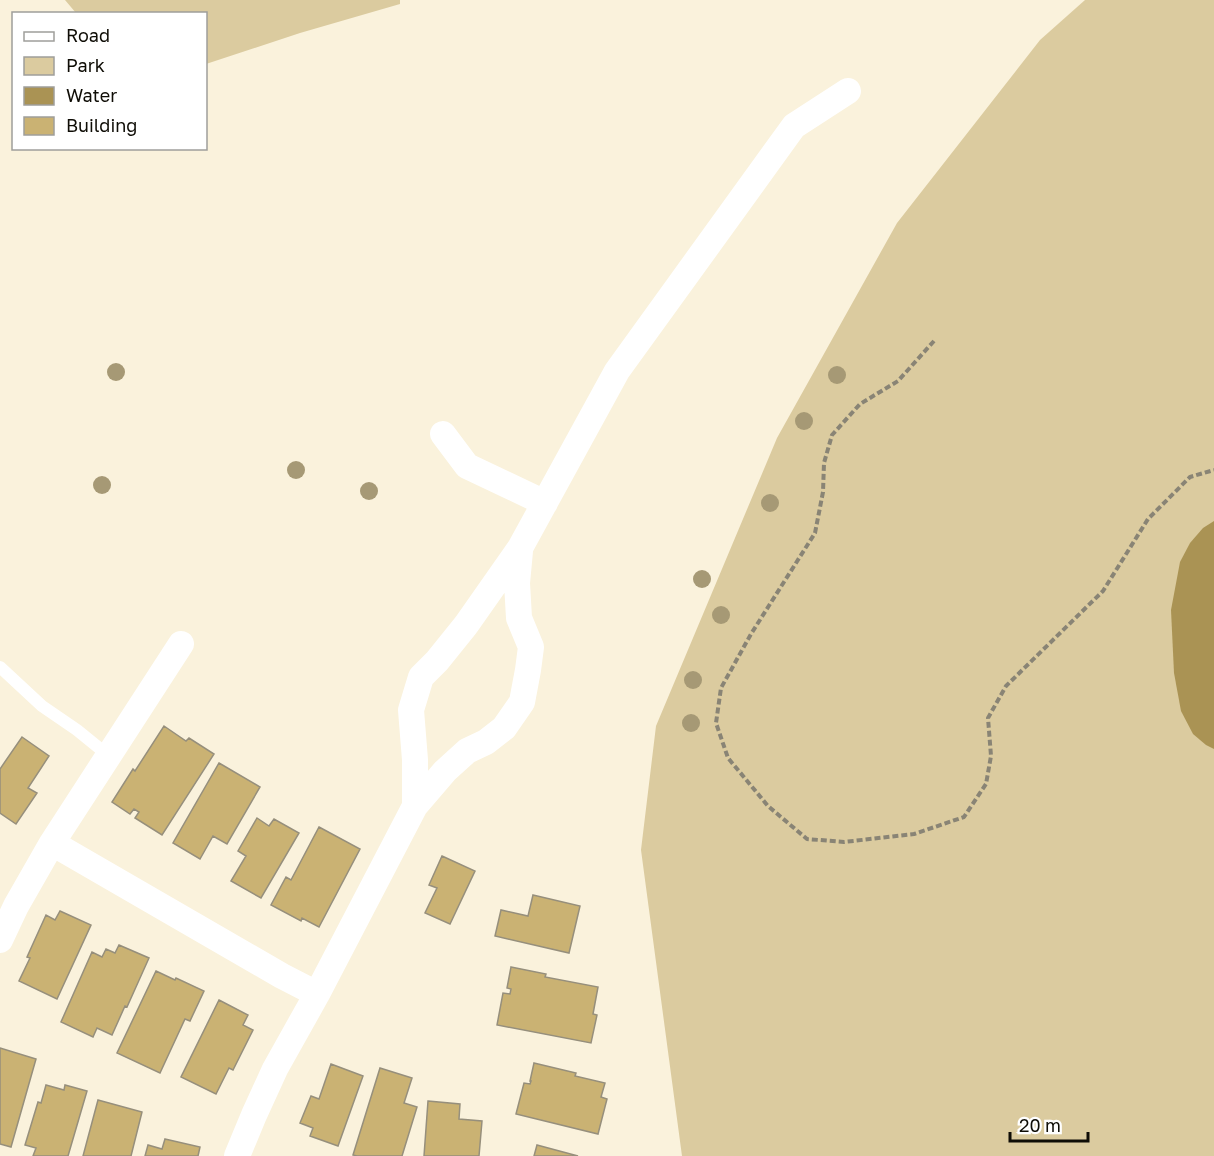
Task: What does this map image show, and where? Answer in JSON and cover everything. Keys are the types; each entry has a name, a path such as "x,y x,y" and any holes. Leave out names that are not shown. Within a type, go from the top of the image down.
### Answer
{"street":[{"path":"414,806 415,760 411,710 421,677 466,625 520,548 617,371 794,126 848,91"},
{"path":"443,434 467,466 545,503"},
{"path":"237,1156 275,1069 317,994 414,806 445,771 467,751 486,742 504,728 522,702 531,647 519,618 517,583 520,548"},
{"path":"0,940 16,906 52,843 181,644"},
{"path":"52,843 317,994"}],"lane":[{"path":"0,667 42,705 109,756"}],"path":[{"path":"934,341 898,381 860,404 832,435 824,463 823,492 815,533 751,634 721,688 716,723 728,758 768,806 807,839 843,842 914,834 964,817 986,784 991,756 988,718 1006,686 1103,591 1148,519 1190,477 1214,470"}],"green space":[{"path":"65,0 400,0 400,4 300,33 207,64 207,12 75,12"},
{"path":"1085,0 1214,0 1214,1156 682,1156 641,850 656,726 777,438 897,223 1040,40"}],"water":[{"path":"1214,521 1214,749 1193,734 1181,711 1174,673 1171,610 1180,562 1190,543 1203,528"}],"building":[{"path":"164,726 186,741 189,738 214,754 162,835 135,818 139,812 134,809 130,814 112,802"},
{"path":"22,737 49,756 28,788 37,793 16,824 0,813 0,769"},
{"path":"219,763 260,787 227,844 213,836 200,859 173,843"},
{"path":"257,818 269,826 274,819 299,833 261,898 231,881 246,856 238,851"},
{"path":"319,827 360,849 319,927 302,918 301,921 271,905 286,877 291,880"},
{"path":"442,856 475,871 450,924 425,913 437,888 429,885"},
{"path":"533,895 580,906 569,953 495,936 501,910 528,916"},
{"path":"60,911 91,925 57,999 19,981 46,915 55,920"},
{"path":"119,945 149,958 112,1035 97,1028 93,1037 61,1022 92,952 102,957 106,949 115,953"},
{"path":"511,967 546,974 545,977 598,987 593,1014 597,1015 591,1043 497,1025 503,993 510,994 511,989 507,988"},
{"path":"156,971 204,991 190,1021 185,1019 160,1073 117,1053"},
{"path":"219,1000 248,1015 243,1025 253,1030 233,1070 229,1068 216,1094 181,1077"},
{"path":"0,1048 36,1059 11,1147 0,1144"},
{"path":"534,1063 605,1083 601,1097 607,1099 598,1134 516,1114 524,1083 530,1084"},
{"path":"331,1064 363,1076 338,1146 310,1136 313,1128 300,1123 311,1096 319,1099"},
{"path":"380,1068 412,1078 404,1103 417,1107 402,1156 353,1155"},
{"path":"46,1085 64,1090 65,1085 87,1091 68,1156 33,1156 36,1148 25,1145 38,1102 41,1103"},
{"path":"98,1100 142,1112 131,1156 83,1156"},
{"path":"428,1101 460,1104 459,1119 482,1121 479,1156 424,1156"},
{"path":"165,1139 200,1147 198,1156 145,1156 148,1145 162,1149"},
{"path":"537,1145 578,1156 534,1156"}]}
